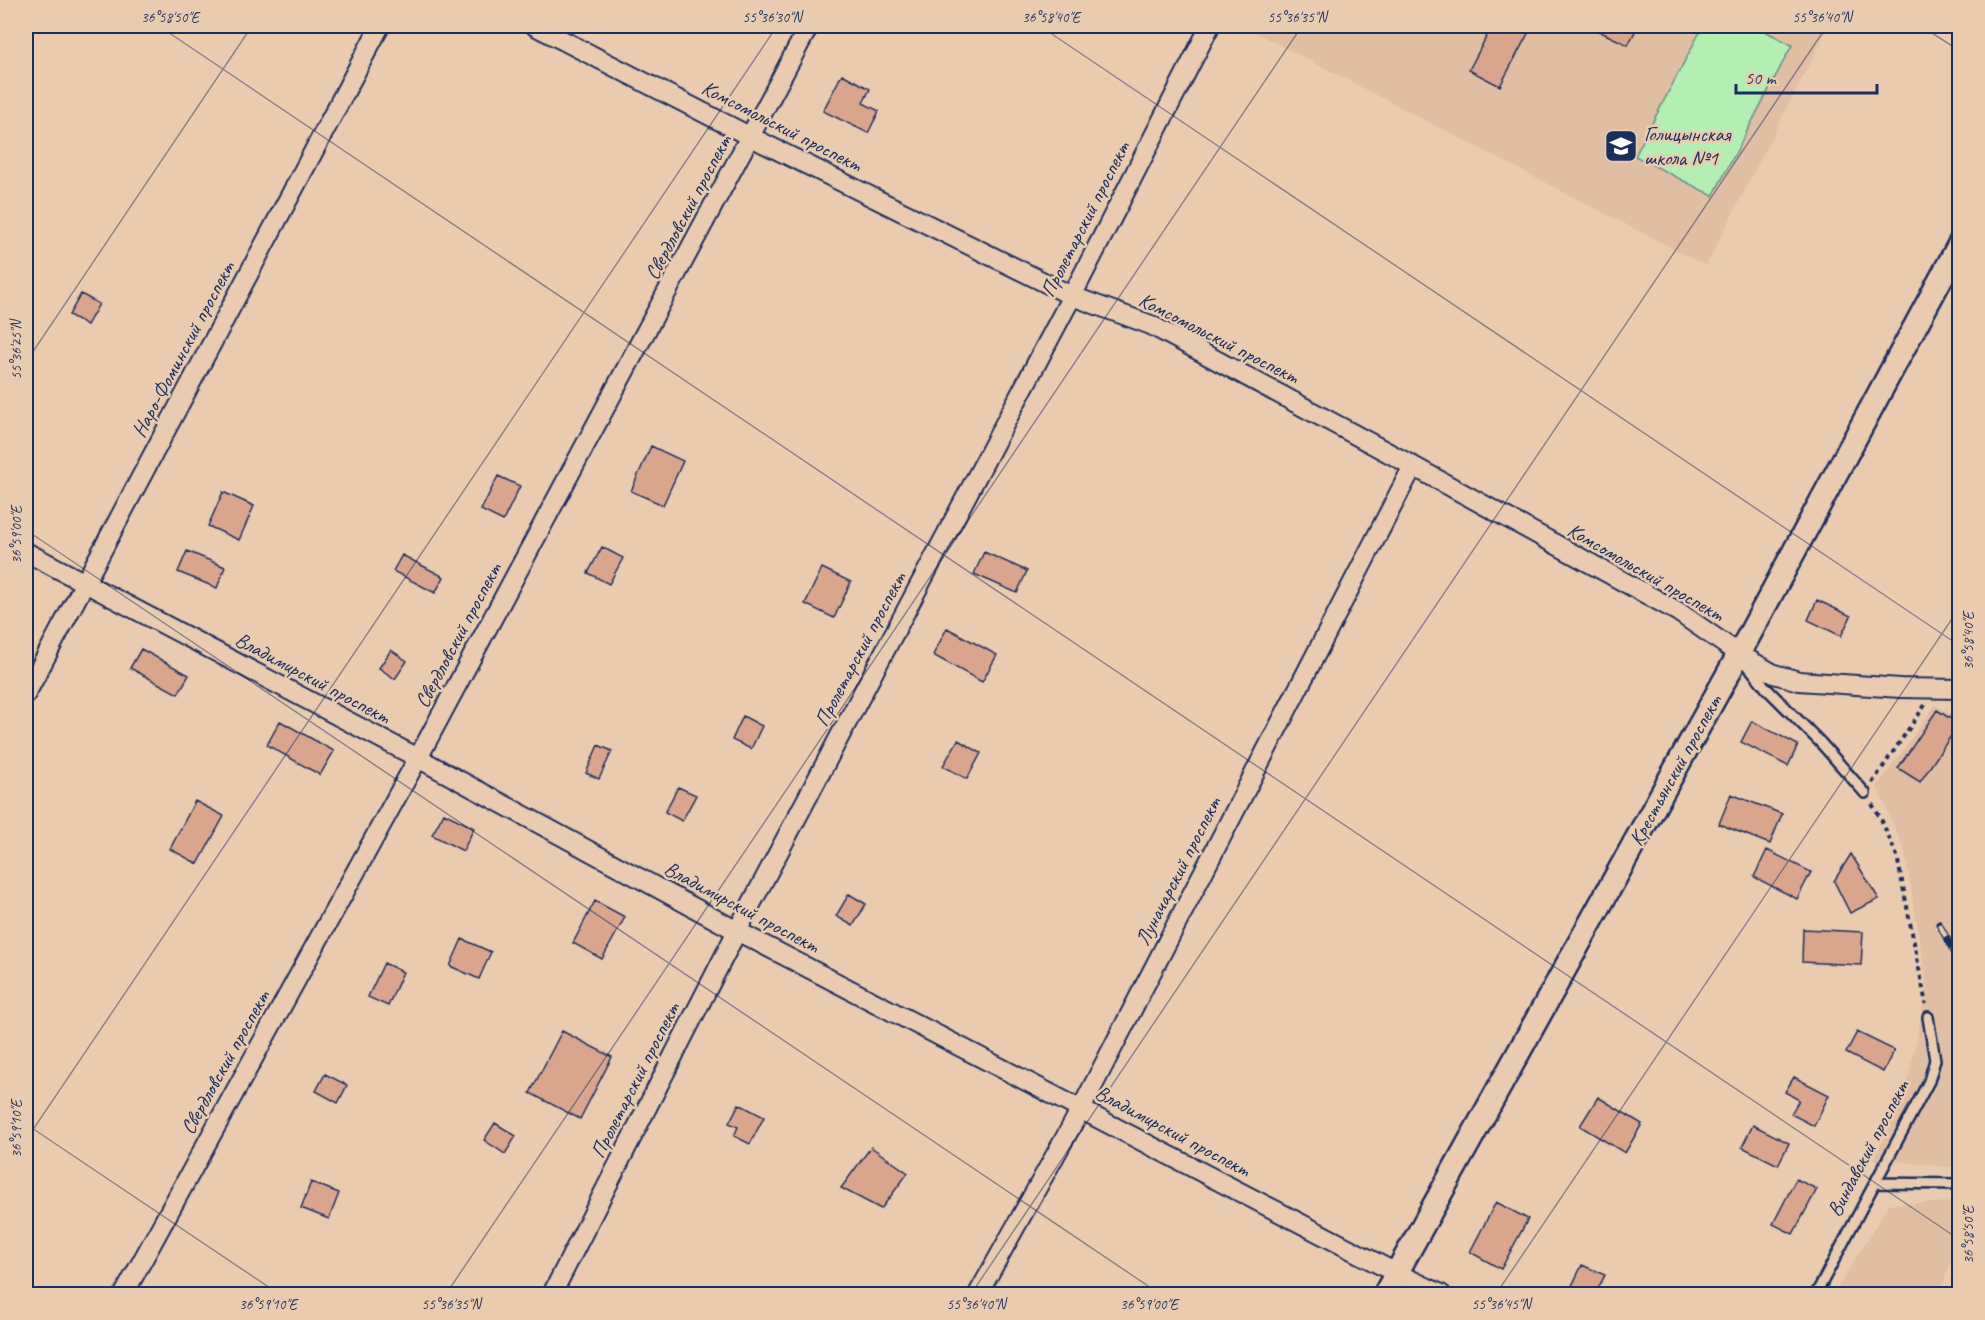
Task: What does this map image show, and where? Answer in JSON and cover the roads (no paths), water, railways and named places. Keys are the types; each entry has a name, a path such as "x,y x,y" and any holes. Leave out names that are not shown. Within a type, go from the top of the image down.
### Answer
{"street":[{"name":"Наро-Фоминский проспект","path":"26,694 380,26"},
{"name":"Комсомольский проспект","path":"535,26 751,137 1072,296 1151,325 1677,611 1739,654"},
{"name":"Свердловский проспект","path":"124,1294 418,758 809,26"},
{"name":"Пролетарский проспект","path":"552,1294 737,931 1072,296 1210,26"},
{"name":"Крестьянский проспект","path":"1385,1294 1739,654 1959,243"},
{"name":"Луначарский проспект","path":"978,1294 1081,1109 1413,466"},
{"name":"Владимирский проспект","path":"26,552 418,758 737,931 1396,1273 1441,1294"},
{"path":"1739,654 1774,674 1799,681 1959,689"}],"lane":[{"path":"1739,654 1766,688 1820,742 1865,794"},
{"name":"Виндавский проспект","path":"1816,1294 1929,1082 1935,1060 1928,1017"},
{"path":"1875,1183 1959,1184"}],"railway":[{"path":"1939,924 1960,963"}],"place":[{"name":"Голицынская школа №1","path":"1621,146"}]}
